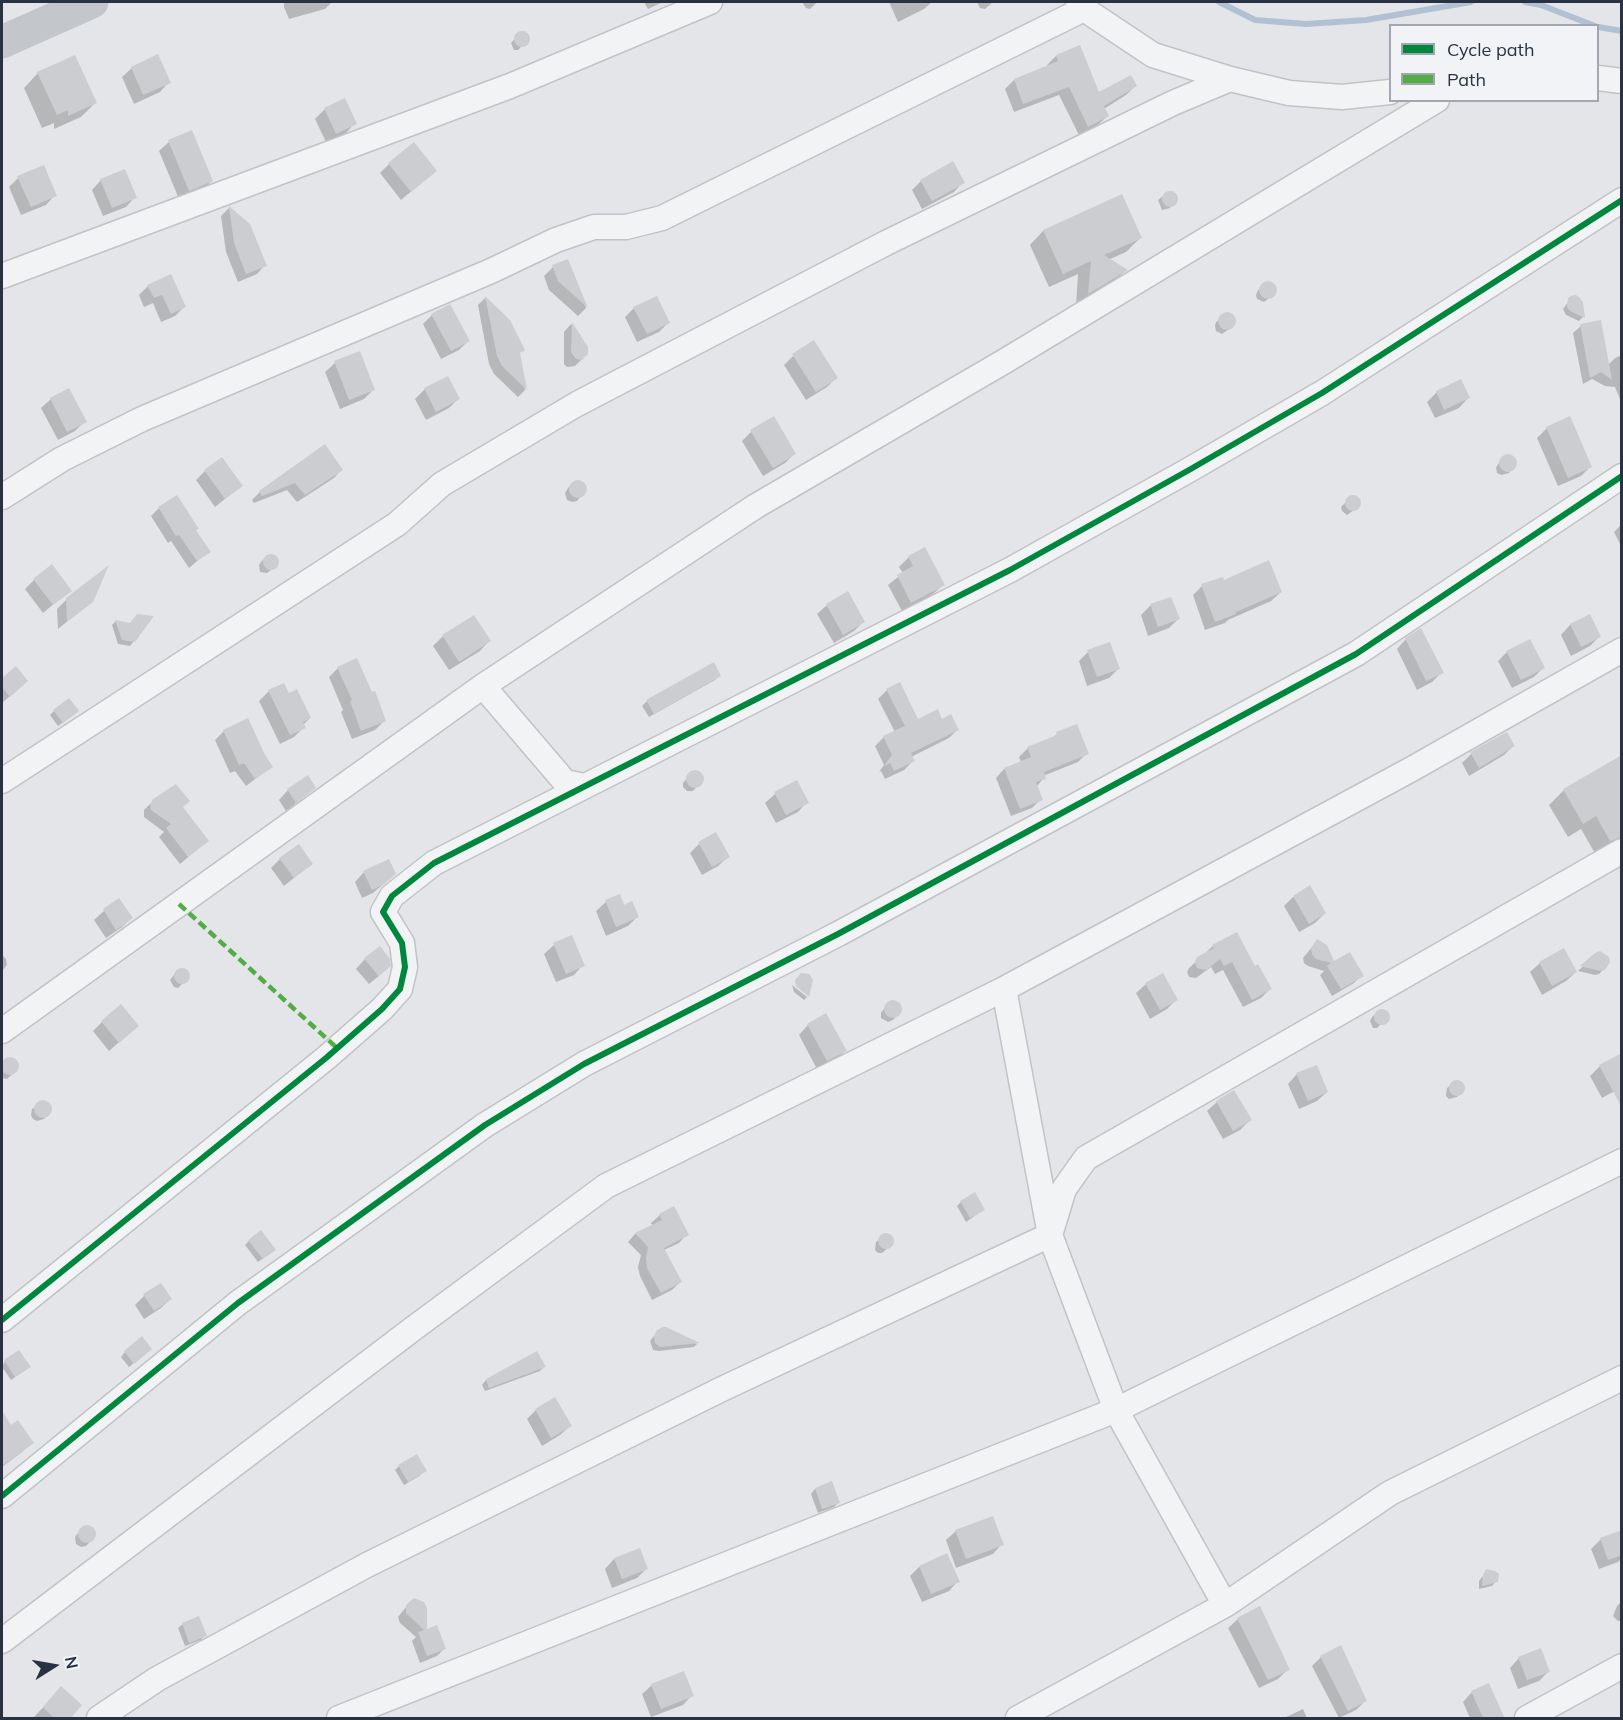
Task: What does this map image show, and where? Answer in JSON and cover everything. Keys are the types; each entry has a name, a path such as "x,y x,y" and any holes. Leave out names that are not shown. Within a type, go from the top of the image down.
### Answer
{"street":[{"path":"2,42 92,2"},
{"path":"2,276 510,86 710,2"},
{"path":"2,496 62,459 142,419 491,271 556,240 594,227 626,227 662,218 1081,5 1153,55 1230,79 1289,93 1342,97 1389,92"},
{"path":"1599,78 1622,81"},
{"path":"2,781 396,524 442,484 568,410 886,243 1173,103 1230,79"},
{"path":"2,1031 483,686 756,506 1036,343 1434,102"},
{"path":"2,1320 382,1010 400,989 405,967 402,943 383,912 392,896 434,863 1010,570 1322,393 1622,200"},
{"path":"2,1496 237,1303 495,1119 584,1064 848,929 1356,654 1622,476"},
{"path":"2,1641 414,1328 606,1186 1004,989 1400,776 1622,650"},
{"path":"483,686 565,782 584,786"},
{"path":"99,1719 157,1679 367,1565 722,1389 1050,1236 1064,1189 1086,1158 1622,851"},
{"path":"1004,989 1050,1236 1116,1410 1225,1605"},
{"path":"339,1719 1116,1410 1622,1161"},
{"path":"1018,1719 1225,1605 1390,1493 1622,1378"},
{"path":"1527,1719 1622,1666"}],"building":[{"path":"522,31 528,33 530,39 528,45 522,47 516,45 514,39 516,33"},
{"path":"1080,45 1099,92 1131,75 1137,86 1104,106 1109,116 1088,127 1069,87 1023,104 1014,79 1058,61 1056,55"},
{"path":"158,54 171,83 143,95 131,67"},
{"path":"75,55 97,103 68,116 68,110 57,115 37,72"},
{"path":"345,98 357,124 336,134 324,108"},
{"path":"192,130 213,181 189,191 168,140"},
{"path":"414,142 437,171 411,192 388,163"},
{"path":"953,161 965,183 932,201 920,180"},
{"path":"44,165 57,196 31,207 17,176"},
{"path":"125,169 137,198 112,208 100,179"},
{"path":"1170,191 1176,193 1178,199 1176,205 1170,207 1164,205 1162,199 1164,193"},
{"path":"1122,194 1142,238 1104,255 1128,270 1088,294 1091,261 1063,274 1043,230"},
{"path":"229,206 250,224 267,266 246,274 234,243"},
{"path":"568,259 588,308 558,281 552,265"},
{"path":"171,274 186,307 171,314 162,295 154,298 147,285"},
{"path":"1268,281 1274,284 1277,290 1274,296 1268,299 1262,296 1259,290 1262,284"},
{"path":"1576,295 1583,302 1585,318 1570,311 1567,307 1568,298"},
{"path":"485,296 510,320 525,350 520,353 527,390 502,366 497,356"},
{"path":"657,296 670,323 647,334 633,307"},
{"path":"450,304 470,341 451,351 431,314"},
{"path":"1227,312 1233,315 1236,321 1233,327 1227,330 1221,327 1218,321 1221,315"},
{"path":"1601,320 1612,380 1601,372 1590,378 1580,324"},
{"path":"572,322 588,347 588,354 582,360 576,359 571,352"},
{"path":"814,340 838,378 816,392 792,354"},
{"path":"360,351 375,390 349,400 334,361"},
{"path":"448,376 460,399 436,412 424,388"},
{"path":"1461,379 1470,398 1444,410 1436,391"},
{"path":"69,388 87,422 67,432 50,398"},
{"path":"774,416 796,454 773,468 750,430"},
{"path":"1570,416 1592,467 1568,478 1546,427"},
{"path":"325,444 343,470 305,495 295,483 262,496 259,491"},
{"path":"1508,454 1514,457 1517,463 1514,469 1508,472 1502,469 1499,463 1502,457"},
{"path":"222,457 243,486 225,499 204,470"},
{"path":"578,480 584,483 587,489 584,495 578,498 572,495 569,489 572,483"},
{"path":"177,495 199,529 195,529 211,552 197,561 179,535 176,536 158,507"},
{"path":"1353,495 1359,497 1361,503 1359,509 1353,511 1347,509 1345,503 1347,497"},
{"path":"925,547 945,585 911,603 897,575 913,566 908,556"},
{"path":"271,554 277,556 279,562 277,568 271,570 265,568 263,562 265,556"},
{"path":"1269,560 1282,592 1215,622 1201,584 1223,577 1224,580"},
{"path":"52,564 72,591 53,605 33,579"},
{"path":"109,565 93,602 67,622 66,598"},
{"path":"848,591 865,622 843,635 826,604"},
{"path":"1171,597 1180,619 1158,627 1150,604"},
{"path":"137,614 154,616 135,642 122,640 115,620 130,623"},
{"path":"1590,614 1601,637 1581,647 1570,624"},
{"path":"474,615 491,641 459,662 442,635"},
{"path":"1421,628 1444,673 1426,681 1405,638"},
{"path":"1530,639 1545,668 1521,680 1506,651"},
{"path":"1110,642 1120,669 1097,677 1087,650"},
{"path":"357,658 372,692 375,691 386,721 361,731 350,701 352,700 337,667"},
{"path":"714,662 721,676 654,714 646,700"},
{"path":"16,666 28,681 10,697 2,687 2,678"},
{"path":"900,682 918,719 938,709 942,719 951,714 959,730 911,753 915,761 894,771 890,763 884,766 892,755 883,736 905,726 886,689"},
{"path":"284,683 289,693 297,689 311,718 303,722 306,728 290,735 268,690"},
{"path":"69,698 79,711 63,723 53,710"},
{"path":"248,718 273,767 255,779 244,763 239,765 223,730"},
{"path":"1077,724 1089,754 1044,772 1046,779 1036,782 1043,800 1020,809 1004,768 1031,757 1027,747"},
{"path":"1507,732 1515,746 1479,768 1470,752"},
{"path":"1622,755 1622,837 1610,841 1596,816 1583,824 1563,789"},
{"path":"695,770 701,773 704,779 701,785 695,788 689,785 686,779 689,773"},
{"path":"308,775 316,788 296,803 287,789"},
{"path":"797,780 809,803 786,815 774,792"},
{"path":"176,784 190,801 183,807 209,841 188,857 166,828 171,824 151,810 150,805 153,799"},
{"path":"716,832 730,857 712,867 698,842"},
{"path":"299,844 313,864 294,878 279,858"},
{"path":"389,859 396,874 372,890 363,871"},
{"path":"1310,885 1326,913 1309,924 1293,896"},
{"path":"620,894 624,905 632,901 639,917 616,927 605,900"},
{"path":"119,898 133,918 116,930 103,909"},
{"path":"1237,932 1255,966 1258,964 1272,989 1252,1000 1232,962 1224,966 1220,959 1206,970 1197,968 1195,962 1197,957 1214,948 1212,945"},
{"path":"572,935 585,966 566,974 553,943"},
{"path":"1317,939 1327,945 1334,961 1350,952 1364,976 1341,989 1327,966 1331,963 1316,959 1312,954 1311,948"},
{"path":"380,946 390,959 391,966 379,976 364,958"},
{"path":"1564,948 1577,972 1552,986 1539,962"},
{"path":"1600,951 1609,957 1610,962 1605,970 1580,966 1595,953"},
{"path":"182,968 188,970 190,976 188,982 182,984 176,982 174,976 176,970"},
{"path":"801,973 809,974 813,980 809,997 796,986 795,980"},
{"path":"1163,973 1178,1000 1160,1010 1145,983"},
{"path":"893,1000 899,1003 902,1009 899,1015 893,1018 887,1015 884,1009 887,1003"},
{"path":"121,1004 139,1026 119,1043 101,1021"},
{"path":"1382,1009 1388,1011 1390,1017 1388,1023 1382,1025 1376,1023 1374,1017 1376,1011"},
{"path":"826,1013 847,1051 827,1061 807,1024"},
{"path":"1622,1053 1622,1108 1599,1065"},
{"path":"10,1057 16,1060 19,1066 16,1072 10,1075 4,1072 1,1066 4,1060"},
{"path":"1317,1065 1328,1092 1308,1101 1296,1073"},
{"path":"1457,1080 1463,1082 1465,1088 1463,1094 1457,1096 1451,1094 1449,1088 1451,1082"},
{"path":"1234,1090 1252,1120 1233,1131 1216,1101"},
{"path":"43,1100 49,1103 52,1109 49,1115 43,1118 37,1115 34,1109 37,1103"},
{"path":"975,1192 985,1210 970,1218 960,1201"},
{"path":"674,1206 689,1235 664,1248 682,1282 661,1293 647,1268 648,1247 635,1233 662,1220 659,1214"},
{"path":"261,1230 276,1250 263,1259 248,1240"},
{"path":"886,1233 892,1235 894,1241 892,1247 886,1249 880,1247 878,1241 880,1235"},
{"path":"161,1283 172,1299 154,1311 143,1294"},
{"path":"663,1327 700,1343 660,1347 655,1343 654,1336 657,1330"},
{"path":"142,1336 152,1349 134,1364 124,1351"},
{"path":"19,1350 31,1367 15,1377 4,1360"},
{"path":"537,1351 546,1367 489,1388 486,1379"},
{"path":"555,1397 572,1426 551,1438 535,1409"},
{"path":"2,1411 11,1425 18,1420 34,1443 2,1466"},
{"path":"417,1454 427,1471 408,1482 398,1465"},
{"path":"832,1481 840,1503 822,1509 815,1488"},
{"path":"993,1516 1004,1545 966,1559 955,1530"},
{"path":"83,1525 91,1525 96,1530 94,1541 83,1543 78,1538 78,1530"},
{"path":"1622,1530 1622,1555 1608,1560 1600,1538"},
{"path":"640,1548 648,1569 622,1579 614,1558"},
{"path":"947,1553 960,1582 931,1594 919,1566"},
{"path":"1486,1569 1499,1574 1498,1582 1482,1586"},
{"path":"414,1598 424,1602 427,1608 427,1629 437,1625 446,1649 427,1656 418,1632 424,1630 406,1613 406,1605"},
{"path":"1260,1606 1290,1670 1268,1680 1237,1618"},
{"path":"199,1616 207,1636 189,1643 182,1623"},
{"path":"1341,1645 1367,1701 1348,1711 1320,1656"},
{"path":"1541,1648 1550,1672 1527,1680 1518,1657"},
{"path":"684,1671 694,1696 661,1709 651,1684"},
{"path":"1489,1683 1505,1719 1484,1719 1471,1691"},
{"path":"61,1686 82,1705 70,1719 55,1719 43,1707"}],"waterway":[{"path":"1219,2 1255,20 1306,24 1366,20 1471,2"},
{"path":"1525,2 1541,5 1590,24"},
{"path":"1599,27 1622,31"}],"marked path":[{"path":"179,904 337,1048"}],"cycle path":[{"path":"2,1320 326,1058 382,1009 400,989 405,967 402,943 383,912 392,896 434,863 1010,570 1322,393 1622,200"},
{"path":"2,1496 238,1303 485,1125 584,1064 838,934 1356,654 1622,476"}]}
